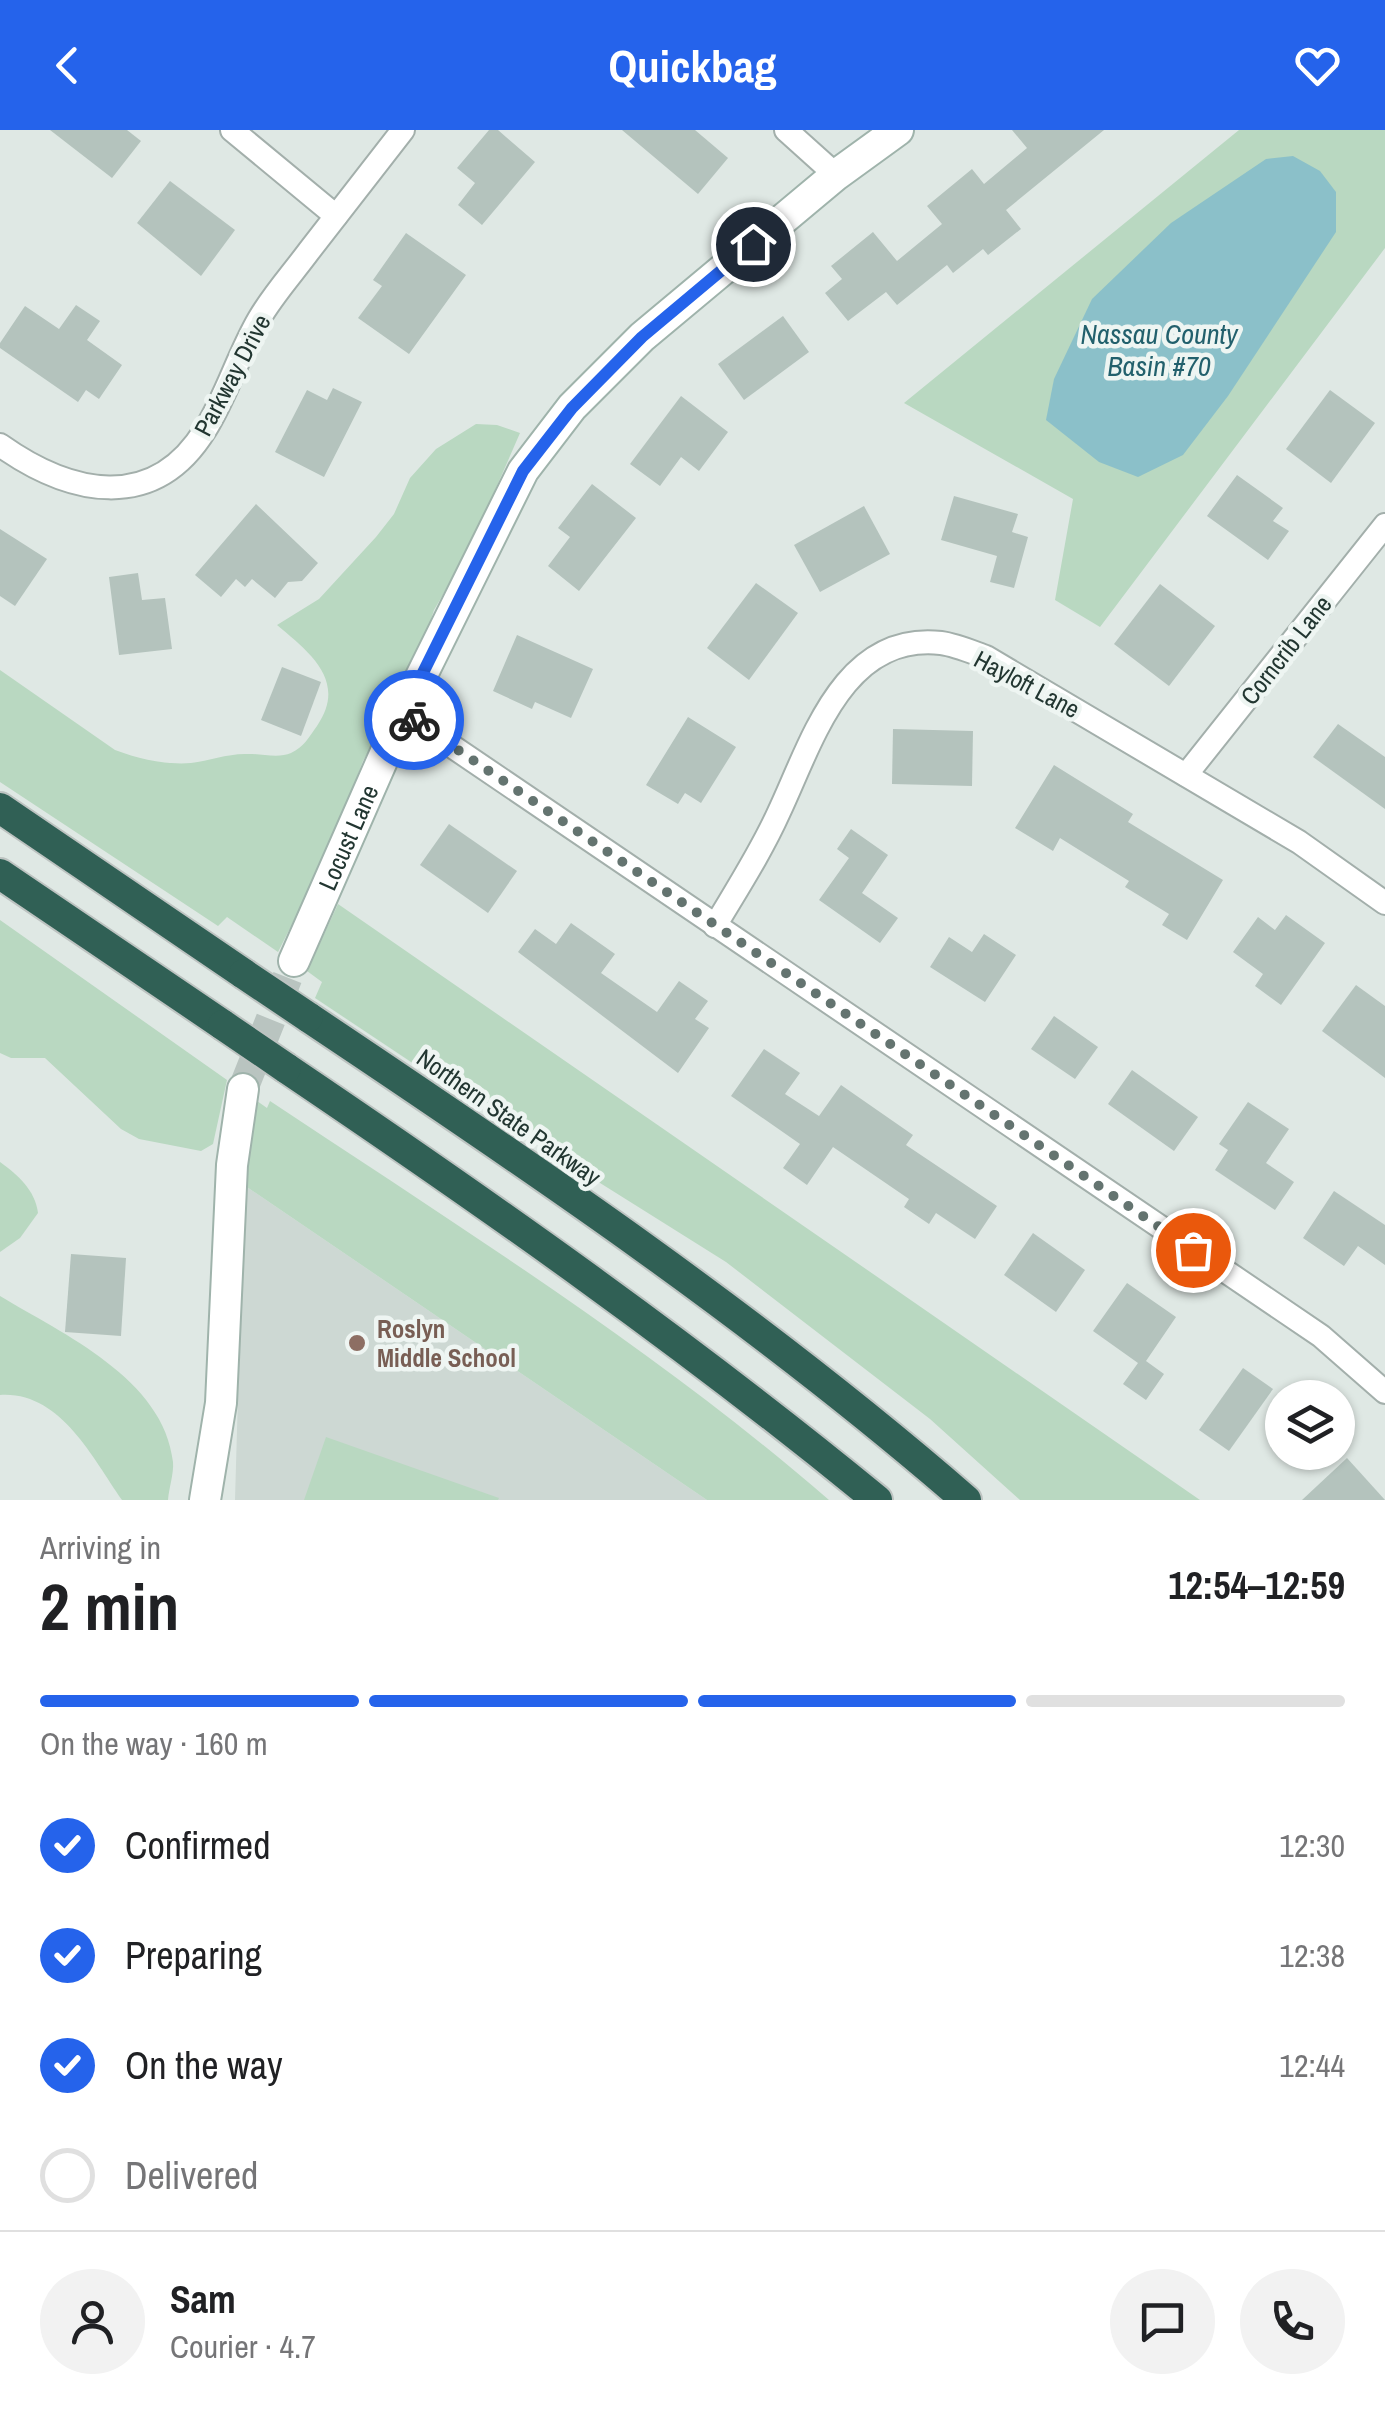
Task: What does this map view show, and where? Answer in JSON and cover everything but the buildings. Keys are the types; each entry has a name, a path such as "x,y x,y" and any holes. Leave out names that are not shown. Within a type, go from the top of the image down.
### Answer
{"highway":[{"name":"Northern State Parkway","path":"0,808 656,1256 795,1361 966,1500"},
{"path":"0,874 622,1300 878,1500"}],"street":[{"path":"232,130 336,216"},
{"name":"Parkway Drive","path":"0,445 29,466 81,486 123,488 169,470 193,448 208,425 260,318 403,130"},
{"path":"786,130 836,175"},
{"name":"Locust Lane","path":"294,961 403,713 523,471 572,408 642,337 836,175 898,130"},
{"name":"Corncrib Lane","path":"1186,774 1385,524"},
{"name":"Hayloft Lane","path":"715,926 773,826 832,700 862,665 895,648 940,643 986,656 1299,842 1385,904"},
{"path":"403,713 1320,1336 1385,1392"},
{"path":"205,1500 221,1403 232,1165 244,1090"}],"shaded area":[{"name":"Roslyn Middle School","path":"244,1185 707,1500 235,1500"}],"green space":[{"path":"1239,130 1385,130 1385,248 1100,627 1055,600 1073,499 904,403"},
{"path":"476,424 497,425 520,433 469,550 434,610 415,668 363,761 328,853 278,952 227,917 218,926 0,782 0,670 115,750 143,759 191,763 238,754 280,756 299,748 325,710 326,681 312,657 277,625 319,599 394,514 410,478 436,449"},
{"path":"338,904 1200,1500 1020,1500 930,1419 726,1262 471,1102 315,998 322,982 307,971"},
{"path":"0,920 227,1080 213,1144 201,1151 139,1139 121,1129 45,1058 11,1058 0,1053"},
{"path":"257,1101 267,1108 270,1101 556,1292 696,1392 829,1500 707,1500 244,1185 247,1138"},
{"path":"0,1162 25,1184 38,1213 20,1238 0,1252"},
{"path":"0,1296 107,1362 151,1406 166,1433 173,1462 168,1500 122,1500 86,1447 57,1415 21,1397 0,1395"},
{"path":"326,1437 499,1498 304,1500"}],"water":[{"name":"Nassau County Basin #70","path":"1293,156 1320,171 1336,192 1336,232 1228,396 1183,455 1138,477 1099,462 1046,420 1054,379 1092,299 1171,223 1266,159"}],"tunnel":[{"path":"243,1089 294,961"}],"way so far":[{"path":"414,720 1193,1250"}],"place":[{"name":"Roslyn Middle School","path":"357,1343"}],"route":[{"path":"414,720 403,713 523,471 572,408 642,337 753,244"}]}
